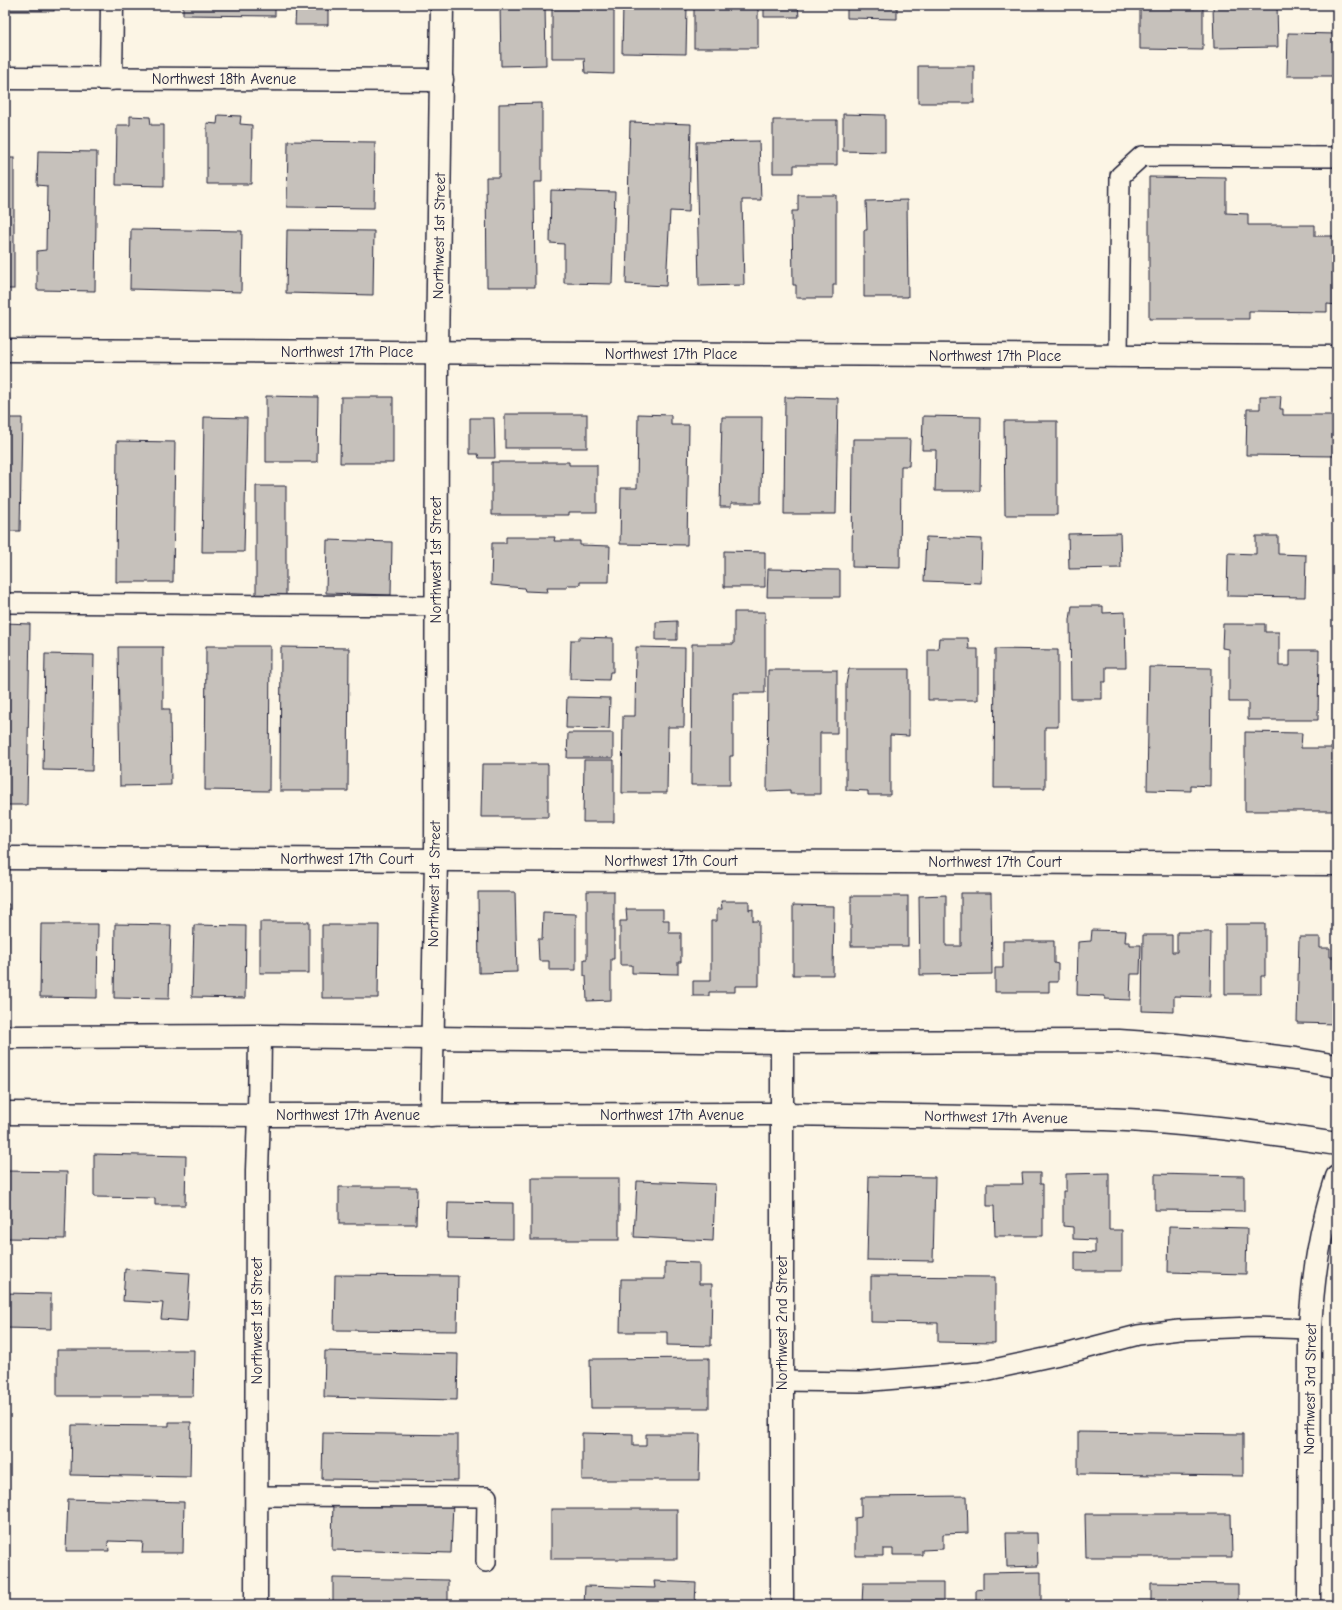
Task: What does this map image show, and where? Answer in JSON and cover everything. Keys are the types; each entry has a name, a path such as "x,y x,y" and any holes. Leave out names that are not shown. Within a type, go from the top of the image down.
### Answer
{"street":[{"path":"111,79 112,5"},
{"name":"Northwest 1st Street","path":"431,1115 431,1038 436,860 437,353 442,5"},
{"name":"Northwest 18th Avenue","path":"5,78 442,80"},
{"name":"Northwest 17th Place","path":"5,350 1337,357"},
{"name":"Northwest 17th Court","path":"5,858 1337,864"},
{"path":"5,1037 260,1036 782,1042 1120,1041 1176,1045 1246,1053 1337,1066"},
{"name":"Northwest 1st Street","path":"256,1605 257,1170 260,1036"},
{"name":"Northwest 2nd Street","path":"782,1042 782,1605"},
{"name":"Northwest 17th Avenue","path":"5,1113 259,1115 783,1114 1104,1119 1150,1121 1238,1129 1337,1144"},
{"name":"Northwest 3rd Street","path":"1309,1605 1310,1329 1312,1290 1317,1251 1324,1216 1337,1177"}],"lane":[{"path":"1118,357 1120,286 1120,176 1142,156 1329,157"},
{"path":"5,603 436,606"},
{"path":"782,1381 862,1382 980,1372 1072,1352 1138,1335 1179,1330 1252,1327 1310,1329"},
{"path":"256,1496 487,1497 486,1562"}],"building":[{"path":"5,5 54,5 54,11 5,11"},
{"path":"183,5 275,5 275,16 183,15"},
{"path":"296,5 328,5 328,25 295,25"},
{"path":"500,5 545,5 546,65 501,66"},
{"path":"552,5 614,5 614,74 585,73 584,58 552,58"},
{"path":"623,5 687,5 686,54 622,53"},
{"path":"694,5 758,5 758,48 694,48"},
{"path":"764,5 798,5 799,17 764,17"},
{"path":"847,5 897,5 897,19 847,18"},
{"path":"1140,5 1203,5 1203,50 1140,49"},
{"path":"1213,5 1277,5 1278,47 1214,48"},
{"path":"1288,33 1337,34 1337,76 1287,76"},
{"path":"918,66 974,66 974,103 918,103"},
{"path":"542,103 542,182 534,182 535,287 487,287 486,177 499,177 499,104"},
{"path":"843,114 885,115 885,152 843,151"},
{"path":"218,115 241,116 240,124 252,125 251,184 207,184 207,123 217,124"},
{"path":"130,116 150,117 151,125 164,125 164,186 116,185 117,125 130,125"},
{"path":"773,120 837,120 837,165 794,165 794,173 773,173"},
{"path":"630,122 691,124 689,212 670,211 666,286 626,284"},
{"path":"288,141 375,142 374,208 287,207"},
{"path":"759,141 761,200 742,200 744,285 699,286 696,142"},
{"path":"38,151 97,152 95,291 37,290 37,251 46,250 47,186 37,185"},
{"path":"5,158 14,158 14,289 5,289"},
{"path":"1149,177 1226,178 1226,213 1248,214 1248,225 1315,225 1315,236 1337,236 1337,305 1327,304 1327,312 1249,311 1249,319 1149,319"},
{"path":"551,190 615,192 612,284 564,283 564,244 550,243"},
{"path":"798,195 836,195 836,285 833,285 833,298 796,298 796,285 793,285 792,211 798,211"},
{"path":"907,200 908,297 864,297 864,230 867,230 866,201"},
{"path":"131,229 242,231 241,292 130,289"},
{"path":"287,230 374,231 373,295 286,293"},
{"path":"266,396 318,397 317,462 266,462"},
{"path":"1260,396 1281,396 1280,409 1283,409 1283,415 1337,415 1337,451 1334,451 1334,456 1246,455 1247,409 1260,409"},
{"path":"341,397 393,397 393,463 340,463"},
{"path":"785,397 838,398 836,514 784,514"},
{"path":"505,414 587,414 587,448 505,448"},
{"path":"638,414 671,415 671,425 689,425 687,545 620,544 621,488 637,488"},
{"path":"923,416 981,417 980,491 935,491 936,450 922,450"},
{"path":"204,417 247,418 244,552 202,552"},
{"path":"722,417 762,417 761,503 731,503 731,507 720,507"},
{"path":"5,418 22,418 20,531 5,531"},
{"path":"470,418 494,418 495,458 479,458 478,454 470,454"},
{"path":"1004,421 1057,421 1057,515 1005,515"},
{"path":"853,439 910,439 909,466 901,466 900,568 852,567"},
{"path":"117,441 175,442 173,582 116,582"},
{"path":"492,462 569,462 569,465 597,465 597,512 569,512 569,515 492,515"},
{"path":"256,486 286,486 286,596 256,596"},
{"path":"1120,533 1121,568 1069,569 1068,534"},
{"path":"1256,536 1278,536 1278,554 1306,555 1305,597 1227,596 1228,553 1256,554"},
{"path":"506,537 555,537 554,541 580,541 580,545 610,546 609,582 580,582 580,585 567,585 567,588 547,588 548,592 525,591 524,588 491,585 492,543 506,543"},
{"path":"926,537 982,539 981,583 924,581"},
{"path":"327,540 392,542 391,595 326,593"},
{"path":"724,551 765,552 765,587 724,587"},
{"path":"768,569 840,570 840,597 767,597"},
{"path":"1072,606 1103,606 1103,613 1125,612 1126,667 1106,667 1106,682 1102,682 1102,699 1071,699 1070,620"},
{"path":"734,612 765,612 765,693 733,693 733,756 730,756 730,785 691,785 692,644 734,644"},
{"path":"677,621 677,640 656,640 656,622"},
{"path":"5,623 30,624 27,805 5,805"},
{"path":"1223,624 1265,624 1265,632 1279,632 1279,666 1290,666 1290,650 1319,650 1318,720 1248,720 1248,702 1229,702 1229,649 1222,648"},
{"path":"579,637 613,638 613,672 610,672 609,680 570,679 571,640 579,640"},
{"path":"939,638 968,638 969,649 978,649 978,700 928,700 928,649 938,649"},
{"path":"206,646 270,646 269,791 205,790"},
{"path":"118,647 163,647 163,709 170,709 171,785 120,786"},
{"path":"281,647 349,648 348,791 280,791"},
{"path":"636,647 685,648 684,727 668,727 667,793 622,793 623,716 635,716"},
{"path":"995,649 1058,650 1058,727 1045,727 1045,788 994,788"},
{"path":"45,654 94,655 92,771 43,770"},
{"path":"1149,667 1211,668 1210,786 1191,785 1191,791 1147,790"},
{"path":"849,669 909,669 909,736 890,735 890,795 868,795 868,791 846,790 846,684"},
{"path":"768,670 837,670 837,733 820,733 820,794 790,794 790,790 767,791"},
{"path":"567,697 610,698 609,729 566,728"},
{"path":"1245,732 1302,733 1301,748 1333,748 1333,811 1245,811"},
{"path":"568,733 613,733 613,758 567,758"},
{"path":"584,760 614,760 614,822 583,822"},
{"path":"482,764 548,764 548,817 481,817"},
{"path":"587,891 614,891 614,959 611,959 611,1000 587,1001 586,976 584,976 584,959 587,959"},
{"path":"478,892 515,892 517,972 479,973"},
{"path":"961,893 991,893 992,974 920,975 919,896 946,895 946,946 961,946"},
{"path":"851,896 908,896 908,946 851,946"},
{"path":"721,901 749,901 749,910 753,909 753,921 759,921 759,986 735,986 735,992 709,992 709,996 693,996 693,981 711,981 711,921 717,921 717,909 722,909"},
{"path":"5,904 9,904 8,999 5,999"},
{"path":"793,905 834,906 833,975 793,975"},
{"path":"626,909 663,909 663,920 669,920 669,933 681,933 681,962 678,962 678,974 632,973 632,965 620,965 620,921 627,921"},
{"path":"543,913 576,914 576,970 549,970 549,961 539,961 538,939 542,939"},
{"path":"260,922 309,922 309,973 260,973"},
{"path":"41,924 98,924 97,998 40,997"},
{"path":"115,924 171,925 169,999 114,998"},
{"path":"1225,924 1265,924 1265,976 1261,976 1261,994 1225,994"},
{"path":"194,925 246,926 245,998 192,997"},
{"path":"322,925 379,925 378,998 322,998"},
{"path":"1092,930 1126,931 1125,942 1130,942 1130,945 1141,945 1140,974 1131,974 1130,1000 1105,999 1105,996 1077,995 1078,942 1091,941"},
{"path":"1177,932 1211,932 1210,997 1174,996 1174,1012 1142,1011 1143,935 1172,935 1172,952 1177,952"},
{"path":"1299,937 1320,937 1320,948 1330,948 1330,957 1337,957 1337,1024 1297,1023"},
{"path":"1003,941 1054,941 1054,963 1058,964 1058,982 1049,982 1049,992 995,992 995,968 1003,968"},
{"path":"94,1154 186,1156 185,1205 155,1205 155,1198 94,1197"},
{"path":"7,1171 67,1172 65,1239 5,1238"},
{"path":"1022,1173 1040,1173 1040,1184 1043,1184 1043,1236 995,1236 994,1206 987,1206 987,1184 1023,1184"},
{"path":"1109,1173 1109,1230 1122,1230 1122,1271 1075,1271 1075,1252 1095,1253 1095,1240 1073,1239 1073,1227 1063,1226 1063,1191 1066,1191 1066,1174"},
{"path":"1155,1174 1244,1176 1244,1211 1155,1210"},
{"path":"869,1176 935,1177 933,1261 867,1260"},
{"path":"531,1178 619,1178 619,1240 531,1240"},
{"path":"637,1181 715,1184 713,1241 634,1237"},
{"path":"339,1187 417,1187 416,1224 339,1224"},
{"path":"448,1202 513,1203 513,1239 447,1238"},
{"path":"1169,1226 1247,1228 1246,1274 1168,1272"},
{"path":"665,1262 699,1263 699,1284 712,1284 711,1346 667,1345 667,1332 620,1332 621,1279 665,1279"},
{"path":"125,1269 190,1273 187,1321 161,1319 163,1303 123,1301"},
{"path":"335,1275 458,1276 457,1331 334,1330"},
{"path":"871,1276 995,1277 995,1343 938,1342 938,1323 871,1322"},
{"path":"5,1293 51,1294 51,1329 5,1328"},
{"path":"57,1350 194,1350 193,1396 57,1396"},
{"path":"325,1351 458,1354 457,1400 324,1397"},
{"path":"709,1358 709,1408 591,1408 590,1359"},
{"path":"169,1422 191,1422 190,1477 71,1475 72,1425 169,1426"},
{"path":"1078,1432 1243,1434 1243,1476 1078,1474"},
{"path":"323,1433 458,1435 458,1481 322,1479"},
{"path":"582,1433 633,1434 633,1446 646,1446 646,1434 700,1434 699,1480 582,1480"},
{"path":"967,1496 968,1533 943,1534 943,1549 922,1550 922,1555 893,1555 893,1549 883,1549 883,1556 855,1556 855,1518 861,1517 861,1497"},
{"path":"68,1499 184,1502 183,1553 142,1553 143,1542 108,1541 109,1551 66,1551"},
{"path":"333,1500 453,1502 451,1553 332,1550"},
{"path":"551,1509 677,1509 677,1559 551,1559"},
{"path":"1085,1514 1231,1514 1232,1557 1086,1557"},
{"path":"1006,1533 1037,1533 1038,1566 1007,1567"},
{"path":"1041,1572 1041,1605 976,1605 976,1590 983,1589 983,1573"},
{"path":"333,1578 448,1580 448,1605 333,1605"},
{"path":"654,1581 696,1583 695,1605 584,1605 585,1586 655,1588"},
{"path":"863,1583 943,1583 943,1605 856,1605 862,1604"},
{"path":"1151,1583 1238,1584 1238,1605 1151,1605"}]}
